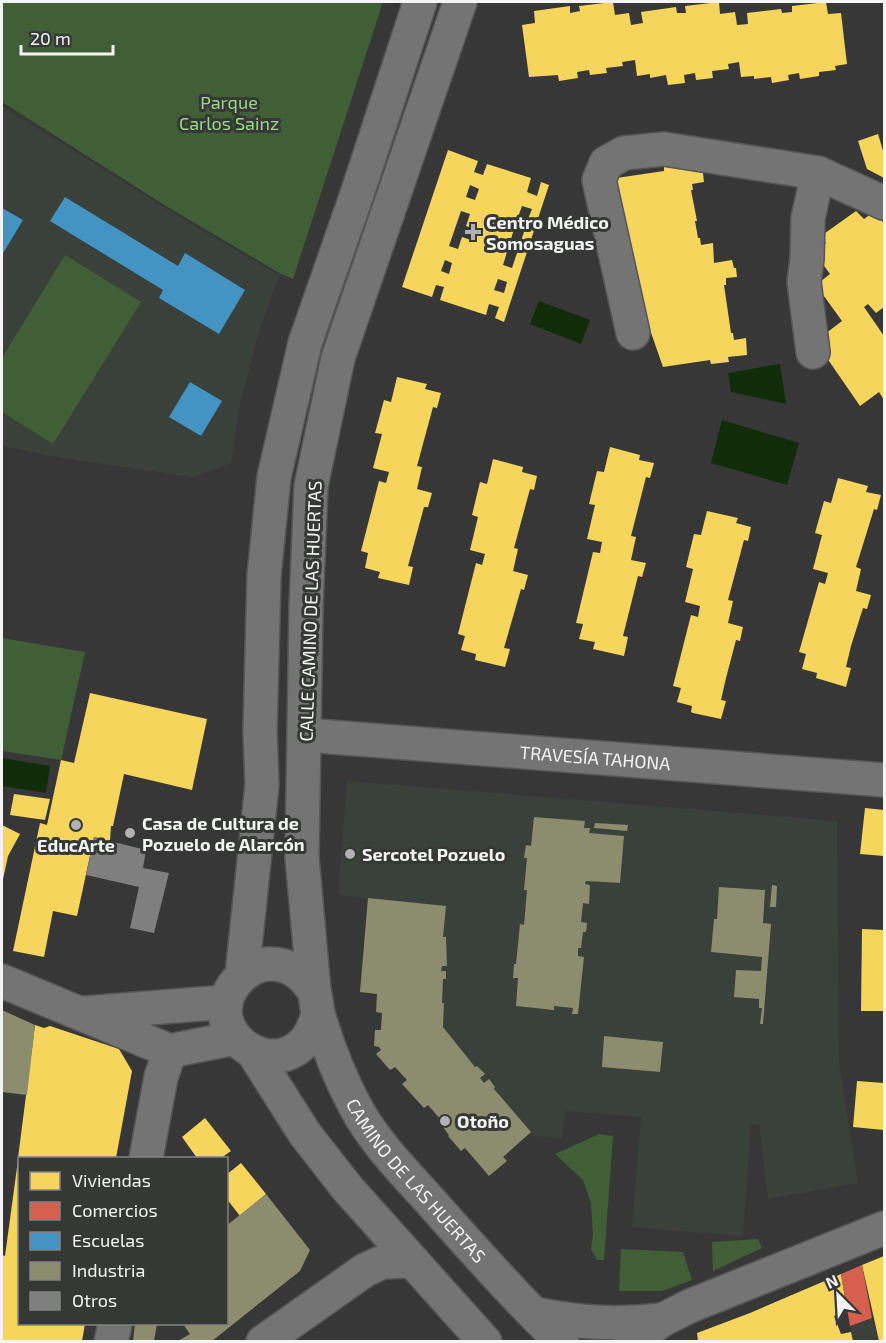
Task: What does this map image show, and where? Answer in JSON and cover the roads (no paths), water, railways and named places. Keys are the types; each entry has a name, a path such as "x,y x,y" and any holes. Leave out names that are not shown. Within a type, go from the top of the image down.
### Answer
{"main road":[{"path":"420,2 305,343 274,477 264,576 260,731 262,784 234,988 227,1021 305,1134 348,1189 485,1341"},
{"name":"CALLE CAMINO DE LAS HUERTAS","path":"316,1003 302,857 306,607 311,486 338,358 460,2"},
{"path":"633,333 599,180 606,163 624,153 663,149 818,173 885,203"},
{"path":"813,352 804,282 808,218 818,173"},
{"name":"TRAVESÍA TAHONA","path":"305,735 885,780"},
{"path":"2,981 170,1051 244,1045 267,1056 281,1055 295,1050 306,1041 314,1028 316,1003 306,979 295,970 282,965 261,966 234,988 82,1013"},
{"name":"CAMINO DE LAS HUERTAS","path":"316,1003 338,1071 355,1107 375,1138 473,1249 562,1341"},
{"path":"146,1157 161,1077 170,1051"},
{"path":"631,1341 662,1320 690,1306 885,1228"},
{"path":"262,1341 365,1270 383,1262 411,1261"},
{"path":"535,1314 591,1322 635,1323 662,1320"},
{"path":"111,1341 115,1325"}],"place":[{"name":"Centro Médico Somosaguas","path":"473,232"},
{"name":"EducArte","path":"76,825"},
{"name":"Casa de Cultura de Pozuelo de Alarcón","path":"130,833"},
{"name":"Sercotel Pozuelo","path":"350,854"},
{"name":"Otoño","path":"445,1121"}],"park label":[{"name":"Parque Carlos Sainz","path":"229,112"}]}
